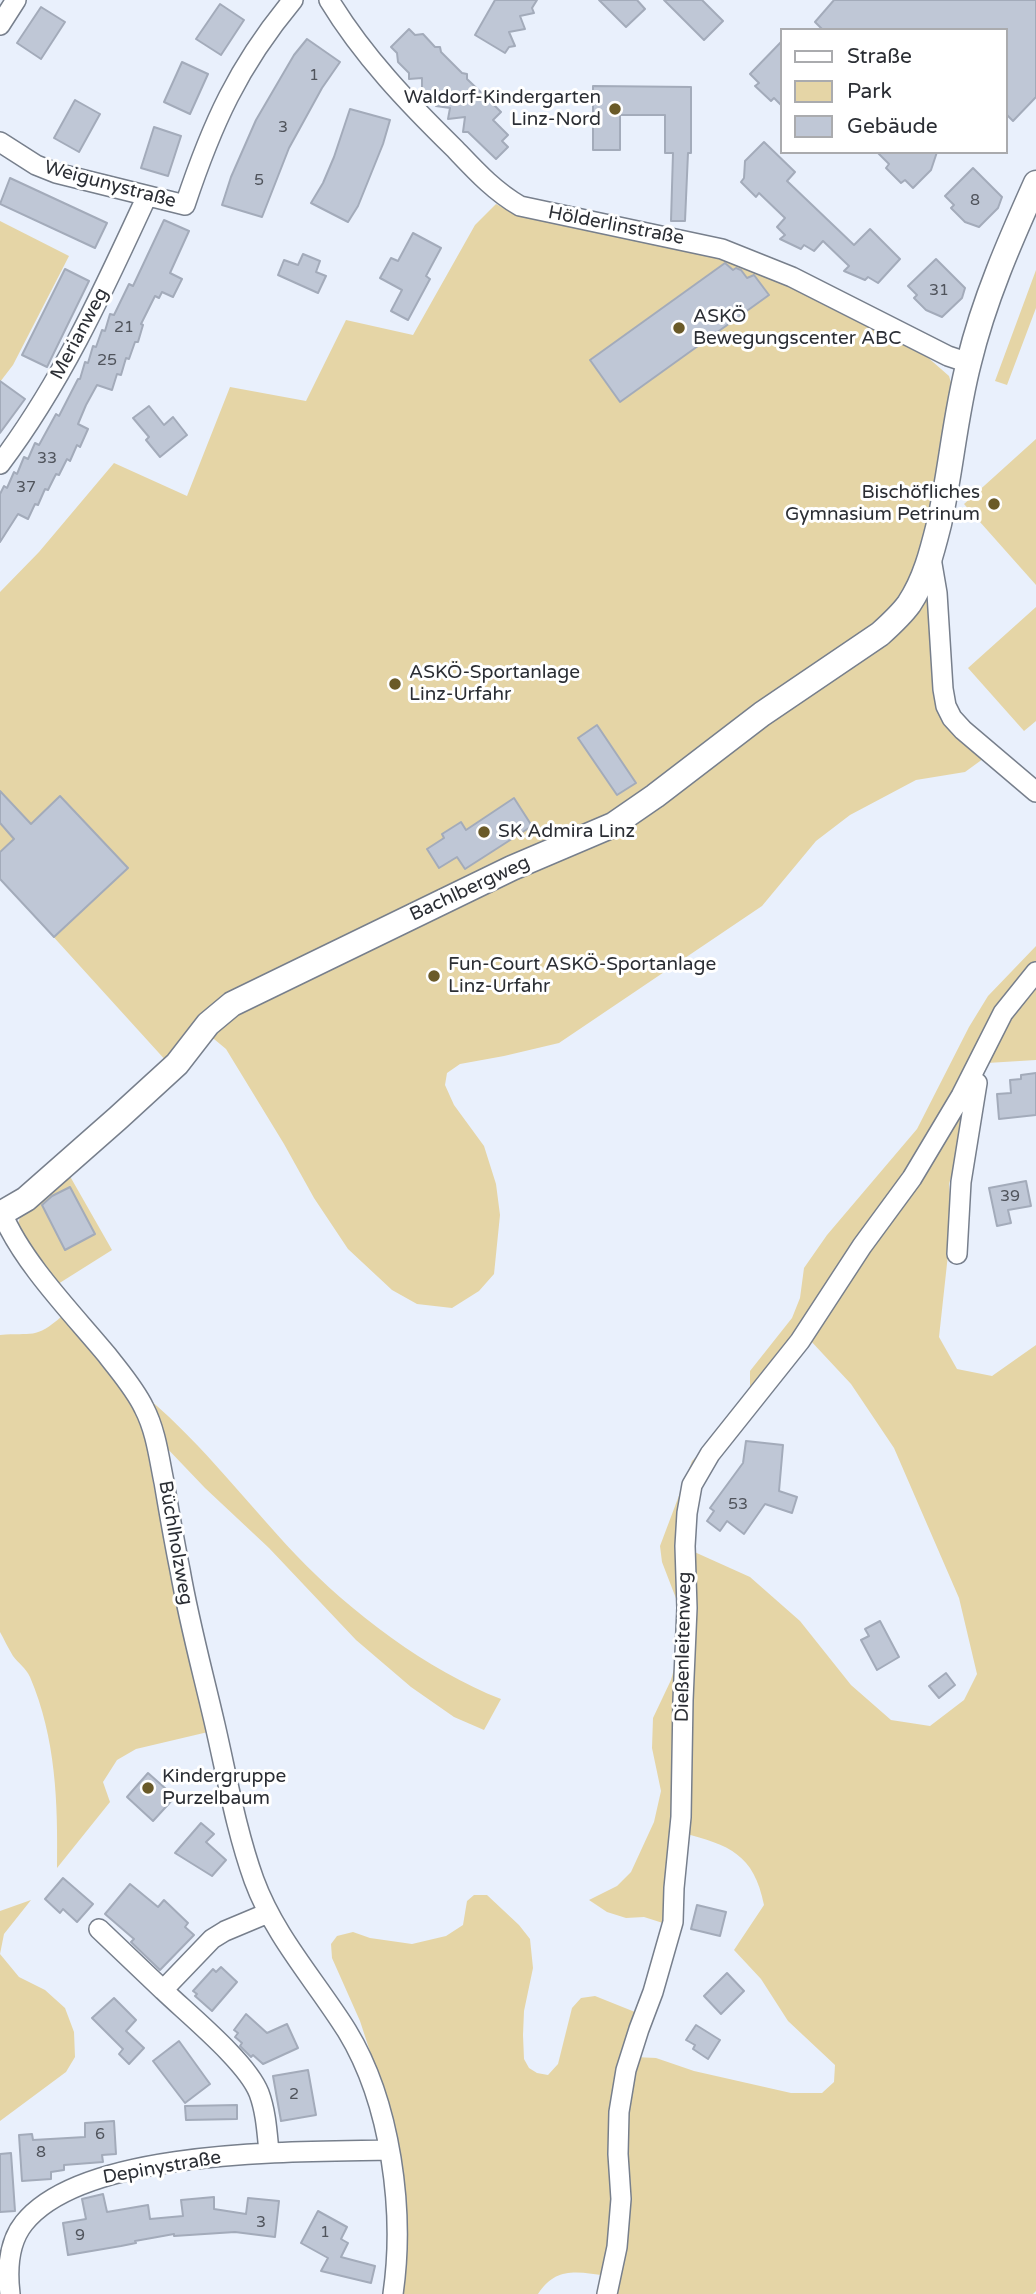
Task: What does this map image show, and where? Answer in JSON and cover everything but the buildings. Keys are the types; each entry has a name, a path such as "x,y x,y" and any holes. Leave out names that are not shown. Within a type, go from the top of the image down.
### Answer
{"street":[{"path":"0,25 16,0"},
{"name":"Weigunystraße","path":"0,142 36,165 56,173 184,205 213,127 236,81 273,24 293,0"},
{"name":"Hölderlinstraße","path":"329,0 352,36 403,97 494,188 520,206 722,249 792,277 948,356 968,363"},
{"path":"1036,183 1005,254 968,363 947,488 931,558 937,593 941,671 946,706 962,730 1036,792"},
{"name":"Merianweg","path":"0,464 25,431 91,317 147,196"},
{"name":"Bachlbergweg","path":"1,1214 26,1199 118,1118 177,1064 208,1024 232,1004 512,868 613,825 633,813 762,715 880,634 908,605 931,558"},
{"name":"Dießenleitenweg","path":"607,2294 617,2247 621,2199 618,2154 620,2112 626,2070 653,1992 673,1922 681,1817 687,1608 685,1546 692,1485 710,1454 818,1316 862,1246 912,1178 971,1077 1003,1013 1036,972"},
{"name":"Dießenleitenweg","path":"957,1254 961,1182 977,1083 971,1077"},
{"name":"Büchlholzweg","path":"1,1214 16,1243 120,1371 146,1410 160,1461 189,1620 229,1792 254,1879 268,1913 304,1972 348,2032 361,2056 380,2110 393,2178 397,2233 393,2294"},
{"path":"163,1990 212,1939 268,1913"},
{"path":"99,1929 251,2077 263,2106 269,2152"},
{"name":"Depinystraße","path":"10,2294 9,2258 23,2225 42,2206 70,2189 98,2178 212,2157 269,2152 388,2150"}],"green space":[{"name":"ASKÖ-Sportanlage Linz-Urfahr","path":"496,204 513,213 708,254 770,276 925,355 949,376 952,386 942,455 921,550 912,576 891,608 926,592 931,595 940,695 987,756 965,772 916,780 850,815 816,841 762,906 559,1043 460,1064 447,1073 445,1085 454,1105 484,1146 496,1184 500,1215 494,1274 479,1291 452,1308 417,1304 392,1290 348,1249 314,1198 226,1049 208,1034 168,1063 0,878 0,592 39,552 114,463 187,496 230,387 306,401 346,320 413,335 475,225"},
{"path":"0,221 69,256 13,365 0,382"},
{"path":"1036,270 1036,308 1007,385 995,381"},
{"path":"1036,439 1036,585 964,504"},
{"path":"1036,607 1036,721 1024,731 968,668"},
{"path":"1036,946 1036,964 932,1138 755,1391 750,1386 750,1371 792,1318 800,1298 804,1268 827,1235 917,1129 969,1027 988,996"},
{"path":"1036,979 1036,1060 987,1063 993,1043"},
{"path":"968,1093 960,1146 949,1184 952,1218 939,1337 957,1369 992,1376 1036,1345 1036,2291 1033,2294 611,2294 623,2147 635,2057 656,2058 694,2071 791,2093 822,2093 834,2082 835,2065 788,2021 761,1979 734,1950 764,1905 754,1874 737,1854 714,1842 683,1833 690,1550 750,1577 800,1621 851,1685 891,1720 930,1726 964,1700 977,1674 959,1598 894,1448 851,1384 809,1339"},
{"path":"67,1171 112,1250 58,1284 27,1246 17,1227 20,1217"},
{"path":"62,1316 119,1386 144,1433 171,1579 208,1732 136,1749 117,1760 103,1782 110,1802 57,1868 56,1795 45,1723 30,1677 13,1656 0,1632 0,1335 39,1332"},
{"path":"149,1399 225,1475 296,1555 340,1597 418,1656 473,1687 501,1699 484,1730 454,1717 411,1687 356,1640 269,1548 163,1444"},
{"path":"708,1445 692,1465 683,1498 680,1672 666,1924 644,1917 626,1918 607,1912 589,1900 617,1886 631,1872 654,1822 661,1791 652,1748 653,1718 671,1680 677,1658 679,1616 677,1601 662,1562 660,1546 692,1461"},
{"path":"474,1895 487,1895 530,1939 533,1968 524,2011 523,2035 524,2059 529,2068 548,2075 558,2064 572,2008 581,1998 595,1996 640,2014 614,2157 608,2276 577,2273 560,2275 545,2285 538,2294 400,2294 380,2082 360,2021 332,1958 331,1944 337,1936 353,1932 370,1938 412,1944 446,1936 463,1925 467,1901"},
{"path":"31,1900 4,1934 0,1954 0,1911"},
{"path":"0,1954 19,1977 45,1990 65,2008 74,2032 75,2057 66,2072 0,2121"}],"place":[{"name":"Waldorf-Kindergarten Linz-Nord","path":"615,109"},
{"name":"ASKÖ Bewegungscenter ABC","path":"679,328"},
{"name":"Bischöfliches Gymnasium Petrinum","path":"994,504"},
{"name":"ASKÖ-Sportanlage Linz-Urfahr","path":"395,684"},
{"name":"SK Admira Linz","path":"484,832"},
{"name":"Fun-Court ASKÖ-Sportanlage Linz-Urfahr","path":"434,976"},
{"name":"Kindergruppe Purzelbaum","path":"148,1788"}]}
